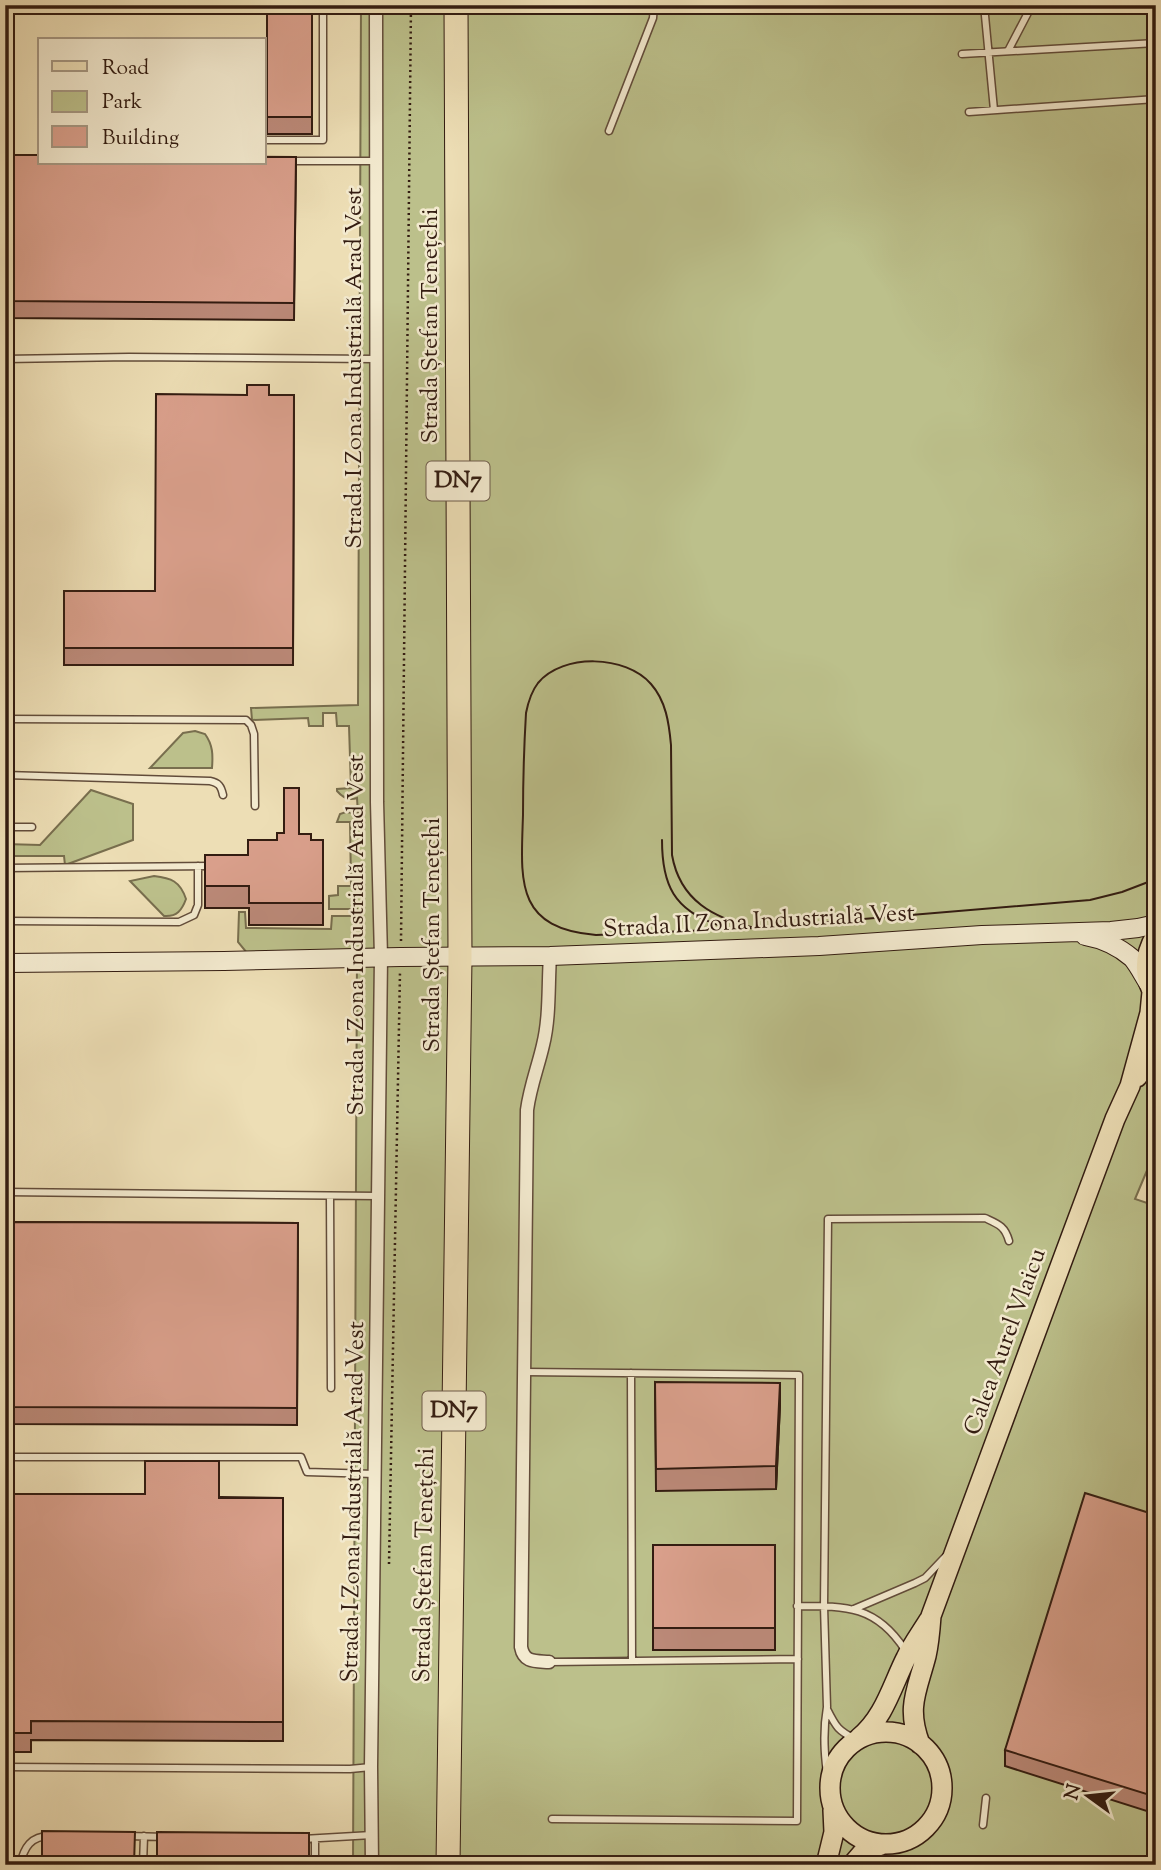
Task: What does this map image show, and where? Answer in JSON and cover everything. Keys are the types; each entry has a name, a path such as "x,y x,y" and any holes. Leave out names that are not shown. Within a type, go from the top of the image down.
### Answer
{"highway":[{"name":"Strada Ștefan Tenețchi","path":"448,1865 460,957 456,5"}],"main road":[{"name":"Calea Aurel Vlaicu","path":"931,1616 1115,1119 1130,1086 1150,1013 1152,991 1145,963 1149,947 1156,935"},
{"name":"Calea Aurel Vlaicu","path":"1130,1086 1153,1059"},
{"path":"826,1865 834,1832 831,1777 836,1762 845,1749 875,1723 907,1654 931,1616"},
{"path":"920,1744 912,1710 926,1655 931,1616"},
{"path":"852,1865 864,1851 916,1836 929,1824 938,1809 942,1791 940,1773 933,1757 907,1736 892,1732 876,1733 858,1740"},
{"path":"832,1801 841,1824 866,1842 881,1845"}],"street":[{"name":"Strada I Zona Industrială Arad Vest","path":"372,1865 381,957 377,802 376,8"},
{"name":"Strada II Zona Industrială Vest","path":"5,963 550,956 1111,931 1156,924"},
{"name":"Strada II Zona Industrială Vest","path":"1061,932 1099,939 1117,948 1133,959 1152,991"},
{"path":"549,1662 530,1661 522,1654 521,1647 527,1110 529,1092 543,1045 550,956"}],"lane":[{"path":"609,131 653,18 654,5"},
{"path":"984,5 994,110"},
{"path":"1008,51 1032,5"},
{"path":"266,140 323,140 323,7 376,8"},
{"path":"962,54 1156,43"},
{"path":"969,112 1156,99"},
{"path":"277,161 376,161"},
{"path":"5,359 376,359"},
{"path":"5,719 246,720 254,734 255,806"},
{"path":"5,775 210,781 221,787 223,795"},
{"path":"5,827 32,827"},
{"path":"5,921 179,922 194,915 198,905 198,866"},
{"path":"5,868 211,866"},
{"path":"5,1192 379,1196"},
{"path":"330,1196 331,1388"},
{"path":"832,1801 824,1756 827,1707 824,1606 828,1219 985,1219 998,1224 1006,1231 1009,1241"},
{"path":"523,1372 799,1376 797,1821 552,1819"},
{"path":"631,1373 632,1661"},
{"path":"5,1457 301,1457 307,1472 376,1474"},
{"path":"854,1609 925,1578 956,1545"},
{"path":"797,1606 854,1609 880,1621 898,1639 907,1654"},
{"path":"549,1662 798,1659"},
{"path":"827,1707 835,1726 842,1733 858,1740"},
{"path":"5,1766 371,1767"},
{"path":"983,1825 986,1798"},
{"path":"289,1839 372,1835"},
{"path":"20,1865 29,1842 42,1836 55,1836"},
{"path":"118,1836 170,1837"},
{"path":"143,1865 144,1836"},
{"path":"315,1839 315,1865"}],"path":[{"path":"388,1570 401,957 411,5"}],"green space":[{"path":"361,5 1156,5 1156,1149 1135,1199 1156,1206 1156,1865 353,1865 357,952 247,953 238,942 239,912 245,912 246,928 331,929 332,916 357,916 357,909 329,909 329,896 338,895 338,886 351,886 350,822 337,822 340,814 358,814 357,798 346,798 337,791 351,788 349,726 337,726 336,713 323,713 323,726 309,726 308,718 252,720 251,708 358,705"},
{"path":"195,731 205,734 210,742 212,768 150,768 183,733"},
{"path":"91,790 133,804 133,840 65,865 64,856 5,856 5,844 40,845"},
{"path":"154,876 170,879 181,888 186,899 176,914 164,916 130,881"}],"building":[{"path":"267,5 312,5 312,117 267,117"},
{"path":"5,155 38,155 38,164 266,164 266,157 296,157 294,303 5,301"},
{"path":"247,385 269,385 269,395 294,395 293,648 64,648 64,591 155,591 156,394 247,395"},
{"path":"284,788 299,788 299,834 311,834 311,840 323,840 323,903 249,903 249,886 205,886 205,855 248,855 248,840 277,840 277,833 284,833"},
{"path":"5,1222 298,1223 297,1408 5,1407"},
{"path":"655,1382 780,1383 776,1466 656,1469"},
{"path":"145,1461 219,1461 219,1498 283,1498 283,1722 31,1721 31,1733 5,1733 5,1494 145,1494"},
{"path":"1085,1493 1156,1515 1156,1797 1005,1750"},
{"path":"653,1545 775,1545 775,1628 653,1628"},
{"path":"42,1831 135,1832 134,1865 42,1865"},
{"path":"157,1832 309,1833 309,1865 157,1865"}],"tram line":[{"path":"755,928 726,919 701,905 691,896 676,871 672,855 669,729 663,705 651,684 626,667 594,661 578,662 549,673 533,690 526,713 522,860 528,897 536,911 550,922 569,931 596,935 755,928 1090,900 1156,879"},
{"path":"662,840 665,870 674,894 691,912 718,925"}]}
